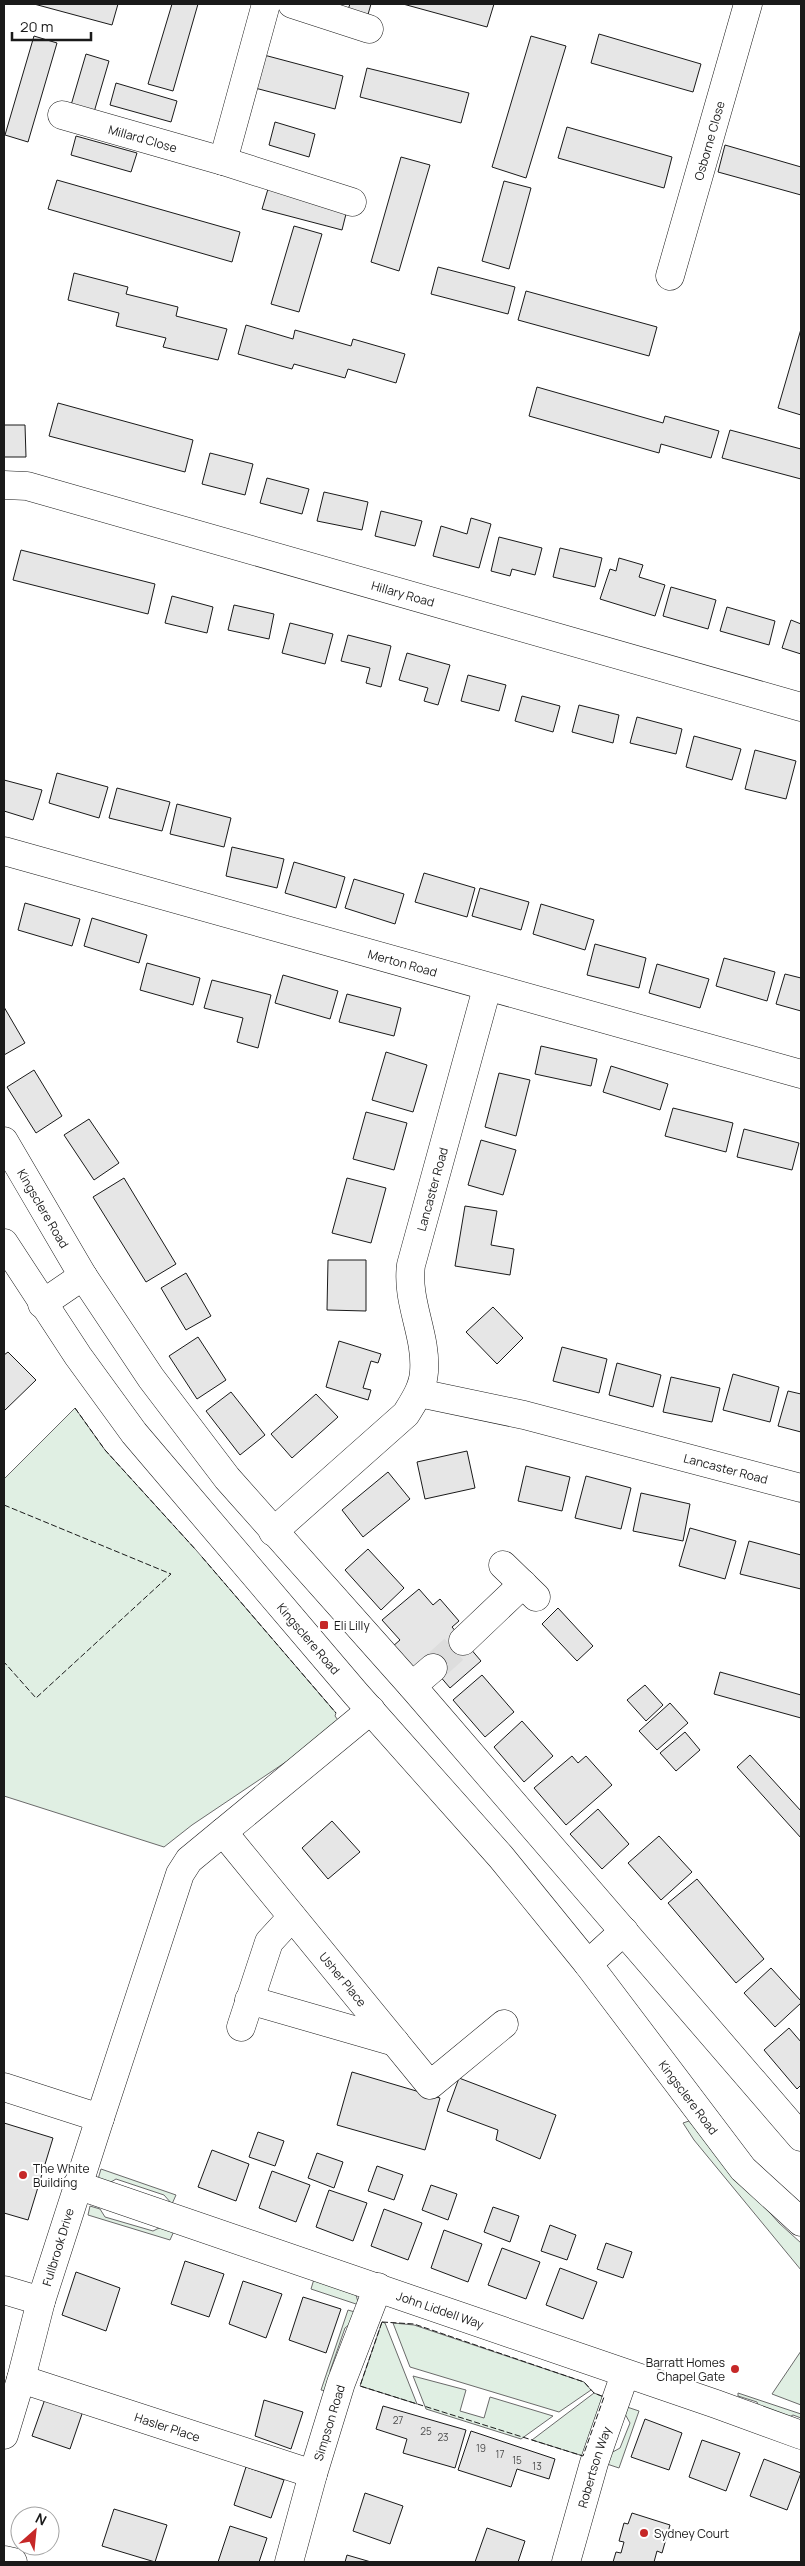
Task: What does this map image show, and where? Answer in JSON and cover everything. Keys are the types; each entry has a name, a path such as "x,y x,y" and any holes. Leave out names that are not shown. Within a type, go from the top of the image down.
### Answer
{"street":[{"path":"223,161 266,4"},
{"path":"292,4 369,29"},
{"name":"Osborne Close","path":"670,276 748,4"},
{"name":"Millard Close","path":"62,115 223,161 352,202"},
{"name":"Hillary Road","path":"4,486 27,486 801,707"},
{"name":"Merton Road","path":"4,851 487,988 801,1074"},
{"name":"Lancaster Road","path":"274,1532 406,1414 419,1393 424,1373 424,1355 409,1283 411,1265 487,988"},
{"name":"Kingsclere Road","path":"4,1141 83,1276 151,1378 227,1478 412,1686 801,2137"},
{"name":"Kingsclere Road","path":"4,1243 42,1304 134,1433 371,1710 501,1857 588,1964 743,2169 801,2222"},
{"path":"42,1304 83,1276"},
{"name":"Lancaster Road","path":"419,1393 524,1415 801,1488"},
{"path":"463,1641 530,1590 503,1565"},
{"path":"412,1686 433,1668"},
{"name":"Fullbrook Drive","path":"4,2290 41,2301 77,2185 180,1874 189,1860 371,1710"},
{"name":"Usher Place","path":"223,1832 430,2085 504,2024"},
{"path":"241,2027 269,1942 292,1917"},
{"path":"588,1964 624,1931"},
{"path":"249,2000 395,2042"},
{"path":"4,2088 100,2118"},
{"name":"John Liddell Way","path":"77,2185 378,2287 801,2435"},
{"name":"Simpson Road","path":"289,2562 313,2474 341,2384 378,2287"},
{"path":"4,2435 21,2380 41,2301"},
{"name":"Robertson Way","path":"566,2562 594,2463 626,2374"},
{"name":"Hasler Place","path":"21,2380 313,2474"},
{"path":"4,2560 13,2562"}],"green space":[{"path":"75,1408 105,1450 196,1550 336,1713 335,1716 340,1723 323,1737 192,1825 164,1847 4,1796 4,1479"},
{"path":"689,2121 779,2223 801,2243 801,2270 694,2140 683,2123"},
{"path":"101,2169 176,2195 172,2204 164,2195 116,2179 111,2182 98,2179"},
{"path":"90,2206 100,2209 105,2217 153,2231 161,2227 174,2231 170,2240 88,2215"},
{"path":"314,2279 356,2295 359,2305 311,2289"},
{"path":"348,2310 358,2313 355,2320 345,2328 330,2371 333,2382 331,2392 321,2390"},
{"path":"382,2322 385,2323 417,2404 360,2386"},
{"path":"393,2323 414,2325 584,2382 591,2390 559,2412 410,2367"},
{"path":"801,2351 801,2405 772,2394"},
{"path":"413,2376 466,2390 460,2411 484,2418 490,2397 553,2416 521,2439 426,2409"},
{"path":"594,2393 604,2397 583,2456 532,2440"},
{"path":"738,2393 801,2414 801,2418 793,2415 784,2420 762,2413 757,2402 738,2396"},
{"path":"627,2407 639,2411 619,2468 607,2464 611,2453 620,2448 630,2423 625,2414"}],"building":[{"path":"34,4 118,4 112,25"},
{"path":"172,4 198,4 173,91 148,84"},
{"path":"350,4 371,4 367,18 347,12"},
{"path":"403,4 494,4 487,27"},
{"path":"599,34 701,64 693,92 591,63"},
{"path":"34,36 57,43 28,142 5,135"},
{"path":"531,36 566,46 526,178 492,167"},
{"path":"86,54 109,61 92,119 69,112"},
{"path":"264,55 343,76 335,109 255,88"},
{"path":"367,68 469,93 461,123 360,97"},
{"path":"116,83 177,101 171,122 110,105"},
{"path":"275,122 315,134 309,157 269,145"},
{"path":"567,127 672,157 664,188 558,158"},
{"path":"76,136 137,153 131,172 71,155"},
{"path":"725,145 801,167 801,195 718,172"},
{"path":"401,157 430,165 399,271 371,262"},
{"path":"57,180 240,232 232,262 48,209"},
{"path":"504,181 531,188 509,269 482,261"},
{"path":"268,189 347,210 342,230 262,209"},
{"path":"294,226 322,234 299,312 271,304"},
{"path":"438,267 515,287 508,314 431,294"},
{"path":"74,273 128,287 126,294 178,307 176,316 227,329 218,360 163,347 166,338 116,326 119,313 68,300"},
{"path":"526,291 657,327 649,356 518,320"},
{"path":"246,325 293,339 295,330 351,346 353,339 405,354 396,383 348,369 345,378 294,364 292,369 238,354"},
{"path":"801,329 801,415 778,408"},
{"path":"537,387 663,423 665,416 719,431 711,458 661,444 659,453 529,416"},
{"path":"58,403 193,440 185,472 49,436"},
{"path":"4,425 25,425 26,457 4,457"},
{"path":"730,430 801,449 801,479 722,458"},
{"path":"210,453 253,464 245,495 202,484"},
{"path":"267,478 309,489 302,514 260,503"},
{"path":"324,492 368,502 362,530 317,521"},
{"path":"381,511 422,521 415,546 375,536"},
{"path":"471,518 491,524 479,568 433,556 441,526 467,534"},
{"path":"499,537 542,548 535,575 512,569 510,576 491,571"},
{"path":"560,548 602,558 595,587 553,577"},
{"path":"21,550 155,584 148,614 13,580"},
{"path":"619,558 643,565 639,577 665,585 655,616 600,599 610,569 616,571"},
{"path":"671,587 716,600 708,629 663,616"},
{"path":"172,596 213,607 207,633 165,623"},
{"path":"234,605 274,614 269,639 228,630"},
{"path":"727,607 775,621 769,645 720,631"},
{"path":"791,620 801,624 801,654 782,648"},
{"path":"290,623 333,634 325,664 282,653"},
{"path":"348,635 391,646 381,687 366,683 370,668 341,661"},
{"path":"407,653 450,665 438,705 424,701 428,688 399,680"},
{"path":"468,675 506,685 499,711 461,701"},
{"path":"522,696 560,706 553,732 515,721"},
{"path":"579,705 619,715 613,743 572,732"},
{"path":"637,717 682,729 676,754 630,743"},
{"path":"694,736 741,749 732,780 686,767"},
{"path":"755,750 796,761 786,799 745,789"},
{"path":"57,773 108,787 99,818 49,803"},
{"path":"4,780 42,790 33,820 4,811"},
{"path":"117,788 170,802 162,831 109,818"},
{"path":"177,804 231,818 224,847 170,834"},
{"path":"232,847 284,859 277,888 226,876"},
{"path":"294,862 345,877 336,908 285,893"},
{"path":"424,873 475,888 467,917 415,902"},
{"path":"354,879 404,894 395,924 345,908"},
{"path":"480,888 529,902 521,930 472,916"},
{"path":"25,903 80,919 72,946 18,930"},
{"path":"541,904 594,920 585,950 533,934"},
{"path":"92,918 147,935 139,963 84,946"},
{"path":"595,944 646,958 639,988 587,975"},
{"path":"724,958 775,972 767,1001 716,986"},
{"path":"147,963 200,978 193,1005 140,990"},
{"path":"657,964 709,979 700,1008 649,993"},
{"path":"785,974 801,978 801,1011 776,1004"},
{"path":"283,975 338,991 330,1019 275,1003"},
{"path":"212,980 271,995 258,1048 237,1042 243,1018 204,1008"},
{"path":"347,994 401,1008 394,1036 339,1022"},
{"path":"4,1007 25,1043 4,1055"},
{"path":"541,1046 597,1059 591,1086 535,1074"},
{"path":"386,1052 427,1065 413,1112 372,1100"},
{"path":"611,1066 668,1084 660,1110 603,1092"},
{"path":"34,1070 62,1116 36,1133 7,1087"},
{"path":"499,1073 530,1080 516,1136 485,1127"},
{"path":"673,1108 733,1123 726,1152 665,1136"},
{"path":"366,1112 407,1123 394,1170 353,1159"},
{"path":"89,1119 119,1163 94,1180 64,1135"},
{"path":"744,1129 799,1143 792,1170 737,1157"},
{"path":"481,1140 516,1150 503,1195 468,1185"},
{"path":"124,1178 176,1264 146,1282 93,1197"},
{"path":"347,1178 386,1188 371,1243 332,1233"},
{"path":"465,1206 497,1211 491,1245 514,1249 510,1275 455,1266"},
{"path":"328,1260 366,1260 366,1311 327,1310"},
{"path":"186,1273 211,1316 186,1330 161,1288"},
{"path":"493,1307 523,1338 497,1364 466,1332"},
{"path":"198,1337 226,1380 197,1399 169,1356"},
{"path":"339,1341 381,1354 378,1363 371,1361 363,1388 371,1390 368,1400 326,1387"},
{"path":"562,1347 607,1359 599,1393 553,1381"},
{"path":"8,1352 36,1380 4,1411 4,1355"},
{"path":"617,1363 661,1375 653,1407 609,1395"},
{"path":"733,1374 779,1387 770,1422 723,1410"},
{"path":"671,1377 720,1388 712,1422 663,1412"},
{"path":"788,1391 801,1394 801,1432 778,1426"},
{"path":"231,1392 265,1435 240,1455 206,1411"},
{"path":"316,1394 338,1417 292,1458 271,1434"},
{"path":"467,1451 475,1488 425,1499 417,1462"},
{"path":"526,1466 570,1477 562,1511 518,1501"},
{"path":"388,1472 410,1499 363,1537 342,1510"},
{"path":"586,1476 631,1488 621,1529 575,1518"},
{"path":"641,1493 690,1504 683,1541 633,1531"},
{"path":"690,1528 736,1541 725,1579 679,1566"},
{"path":"749,1541 801,1555 801,1589 740,1574"},
{"path":"368,1549 404,1588 381,1610 345,1570"},
{"path":"419,1589 433,1605 440,1599 459,1621 452,1627 481,1661 450,1688 433,1668 411,1670 392,1647 400,1640 382,1620"},
{"path":"558,1608 593,1646 577,1661 542,1624"},
{"path":"720,1672 801,1695 801,1718 714,1694"},
{"path":"482,1675 514,1712 485,1737 453,1700"},
{"path":"645,1685 663,1705 646,1721 627,1700"},
{"path":"670,1703 688,1723 657,1750 639,1731"},
{"path":"522,1721 553,1756 524,1782 494,1747"},
{"path":"685,1732 700,1750 676,1771 660,1753"},
{"path":"750,1755 801,1811 801,1838 737,1767"},
{"path":"572,1756 578,1763 586,1756 612,1785 566,1825 534,1788"},
{"path":"598,1809 629,1844 602,1869 570,1834"},
{"path":"332,1821 360,1852 328,1879 302,1848"},
{"path":"659,1836 692,1872 661,1900 628,1863"},
{"path":"697,1879 764,1959 736,1983 668,1903"},
{"path":"771,1968 801,2001 775,2027 744,1993"},
{"path":"789,2028 801,2042 801,2085 797,2089 764,2050"},
{"path":"352,2072 440,2098 425,2150 337,2125"},
{"path":"459,2078 556,2115 540,2159 496,2140 498,2130 447,2111"},
{"name":"The White Building","path":"4,2123 53,2138 28,2220 4,2213"},
{"path":"258,2132 284,2141 275,2166 249,2157"},
{"path":"212,2150 249,2164 236,2201 198,2187"},
{"path":"317,2153 343,2162 334,2188 308,2178"},
{"path":"377,2166 403,2175 394,2200 368,2191"},
{"path":"272,2171 310,2185 296,2222 259,2208"},
{"path":"431,2185 457,2194 448,2220 422,2210"},
{"path":"329,2190 367,2203 353,2241 316,2227"},
{"path":"493,2207 519,2216 510,2242 484,2232"},
{"path":"384,2209 422,2223 408,2260 371,2246"},
{"path":"550,2225 576,2235 567,2260 541,2251"},
{"path":"444,2230 482,2244 468,2282 431,2268"},
{"path":"606,2243 632,2252 623,2278 597,2269"},
{"path":"502,2248 540,2262 526,2299 488,2285"},
{"path":"185,2261 224,2274 209,2317 171,2304"},
{"path":"560,2268 597,2282 583,2319 546,2305"},
{"path":"76,2272 120,2288 106,2331 62,2315"},
{"path":"243,2281 282,2294 266,2338 229,2324"},
{"path":"303,2297 341,2309 326,2353 289,2340"},
{"path":"45,2399 83,2411 70,2449 32,2436"},
{"path":"264,2400 303,2412 291,2449 255,2436"},
{"path":"383,2406 466,2430 455,2468 403,2453 407,2439 376,2429"},
{"path":"645,2419 682,2433 669,2470 631,2457"},
{"path":"471,2431 555,2459 549,2479 517,2469 511,2487 458,2470"},
{"path":"702,2440 740,2453 726,2491 689,2477"},
{"path":"764,2459 801,2473 787,2510 750,2496"},
{"path":"246,2467 284,2480 271,2518 234,2505"},
{"path":"365,2493 403,2506 390,2544 353,2531"},
{"path":"114,2509 167,2525 155,2562 102,2546"},
{"name":"Sydney Court","path":"632,2513 670,2525 662,2553 657,2551 654,2562 613,2562 616,2552 621,2553 624,2542 619,2541 624,2523 628,2524"},
{"path":"230,2526 267,2538 259,2562 218,2562"},
{"path":"487,2528 525,2541 518,2562 475,2562"},
{"path":"347,2555 371,2562 345,2562"}],"tunnel":[{"path":"433,1668 463,1641"}],"fence":[{"path":"75,1408 105,1450 196,1550"},
{"path":"4,1505 171,1574 36,1698 4,1662"},
{"path":"202,1557 336,1713"},
{"path":"382,2322 414,2324 584,2382 594,2393 604,2397 583,2456 360,2386 382,2322"}],"place":[{"name":"Eli Lilly","path":"324,1625"},
{"name":"The White Building","path":"23,2175"},
{"name":"Barratt Homes Chapel Gate","path":"735,2369"},
{"name":"Sydney Court","path":"644,2533"}]}
